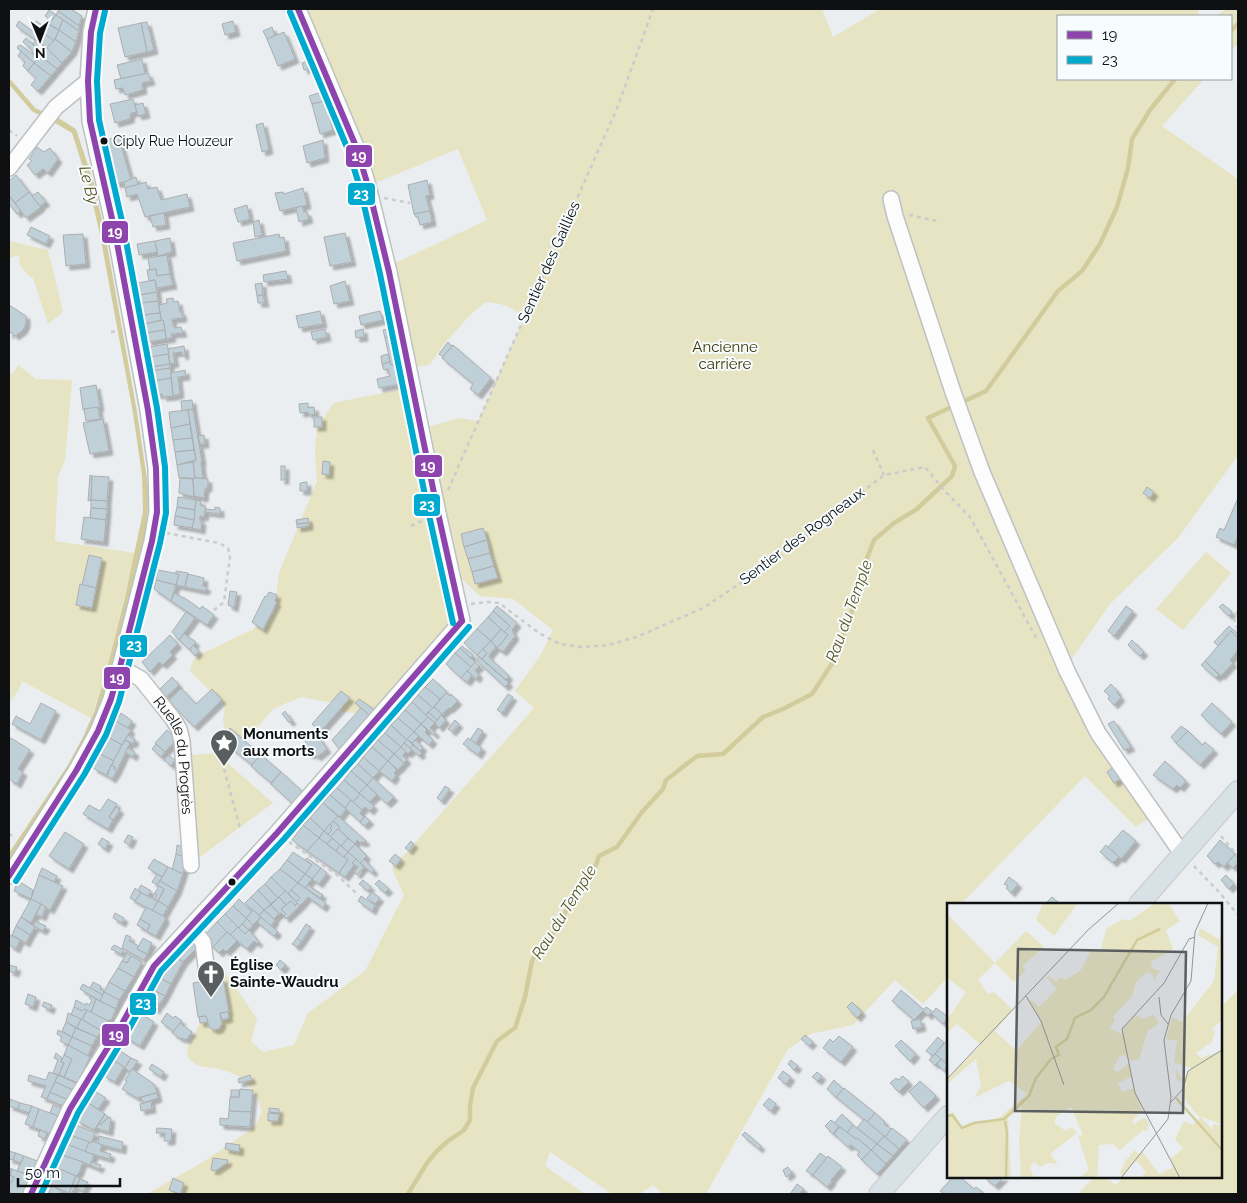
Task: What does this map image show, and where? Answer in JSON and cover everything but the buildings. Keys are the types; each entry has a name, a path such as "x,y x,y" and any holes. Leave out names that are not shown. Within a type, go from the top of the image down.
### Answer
{"main road":[{"path":"1140,903 1238,790"},
{"path":"879,1194 947,1117"}],"street":[{"path":"9,876 90,748 111,699 153,536 157,512 158,489 149,420 115,232 90,121 88,81 91,32 96,9"},
{"path":"31,1194 70,1110 118,1031 154,966 290,818 462,621 397,310 368,186 357,149 298,9"},
{"path":"9,168 56,108 88,81"},
{"path":"891,199 953,392 999,514 1078,695 1098,733 1183,855"},
{"name":"Ruelle du Progrès","path":"120,667 140,679 174,719 179,729 182,741 191,865"},
{"path":"188,930 203,942 208,980"}],"path":[{"name":"Sentier des Gaillies","path":"438,513 618,106 653,9"},
{"path":"388,199 410,202"},
{"path":"895,216 911,215 937,221"},
{"path":"873,450 884,475"},
{"name":"Sentier des Rogneaux","path":"460,606 488,602 499,603 539,632 560,644 581,647 609,645 640,636 703,608 777,559 884,475 925,467 970,517 1040,644"},
{"path":"153,536 219,543 228,548 230,557 224,602 213,611"},
{"path":"1238,612 1234,619 1238,628"},
{"path":"224,769 240,828"},
{"path":"1208,826 1238,856"},
{"path":"276,833 336,874 357,894"},
{"path":"9,834 16,838"},
{"path":"1183,855 1220,892 1238,916"}],"green space":[{"name":"Ancienne carrière","path":"313,9 822,9 833,37 880,9 1199,9 1198,15 1057,15 1057,80 1203,80 1162,126 1238,179 1238,458 1236,458 1178,538 1110,604 1065,666 1154,815 1136,827 1085,776 962,903 947,903 947,978 923,1004 895,980 853,1025 811,1034 788,1049 706,1194 663,1194 653,1185 640,1194 612,1194 550,1152 545,1166 585,1194 147,1194 203,1162 247,1132 257,1123 262,1111 256,1095 242,1079 219,1069 198,1065 187,1056 188,1046 200,1023 207,1022 208,1027 214,1030 219,1029 222,1019 229,1018 213,983 210,971 225,972 257,1019 251,1041 263,1052 294,1045 308,1013 365,971 404,895 392,869 534,708 515,691 540,656 553,630 513,599 480,596 457,575 462,621 371,726 355,713 342,712 334,703 301,697 273,709 251,735 245,738 225,732 223,720 225,706 190,671 193,660 201,654 252,630 274,613 279,573 317,481 315,450 317,429 333,403 413,387 421,429 460,418 478,421 524,318 507,306 486,302 472,313 445,343 430,364 409,368 387,267 487,220 458,149 368,186 302,15"},
{"path":"1226,9 1238,9 1238,44 1232,49 1232,15 1217,15"},
{"path":"9,241 48,250 63,312 48,324 33,278 22,269 19,255 9,258"},
{"path":"18,365 36,379 72,380 65,460 58,476 55,541 135,553 105,676 91,718 22,681 18,691 9,703 9,375 14,372"},
{"path":"1206,552 1231,573 1183,630 1156,609"},
{"path":"216,753 273,803 196,860 191,755"},
{"path":"1238,990 1238,1194 1078,1194 1093,1178 1106,1178 1116,1185 1123,1178 1222,1178 1222,1006"}],"water":[{"path":"52,114 76,129 94,184 105,234 137,412 149,493 146,532 110,677 91,735 9,864 9,853 68,765 94,712 125,597 143,512 142,475 133,413 89,186 72,133 48,119"}],"waterway":[{"name":"Rau du Temple","path":"1232,29 1238,24"},
{"name":"Rau du Temple","path":"408,1194 427,1163 437,1151 464,1130 470,1120 473,1088 497,1041 515,1028 525,997 532,961 538,950 556,930 566,911 574,901 583,880 596,865 599,856 617,847 642,812 663,789 666,780 697,756 723,754 763,717 812,694 833,662 862,584 864,566 874,540 894,523 917,509 952,476 955,466 928,418 986,391 1058,291 1082,271 1100,244 1117,207 1128,168 1132,139 1150,110 1174,80"},
{"name":"Le By","path":"9,81 34,110 45,115"}],"transit line":[{"name":"19","path":"9,876 76,771 98,731 111,699 120,667 152,541 157,512 156,468 148,410 115,232 90,121 88,81 91,32 96,9"},
{"name":"19","path":"298,9 357,149 368,186 389,272 462,621"},
{"name":"23","path":"16,881 84,775 106,735 119,702 166,513 165,467 157,408 124,230 99,120 97,81 100,33 105,11"},
{"name":"23","path":"290,12 349,152 360,188 380,274 453,623"},
{"name":"19","path":"31,1194 70,1109 118,1031 154,966 277,833 462,621"},
{"name":"23","path":"41,1194 78,1113 125,1036 161,971 284,839 469,627"}],"place":[{"name":"Ciply Rue Houzeur","path":"104,141"},
{"name":"Monuments aux morts","path":"224,767"},
{"name":"Église Sainte-Waudru","path":"211,998"}]}
